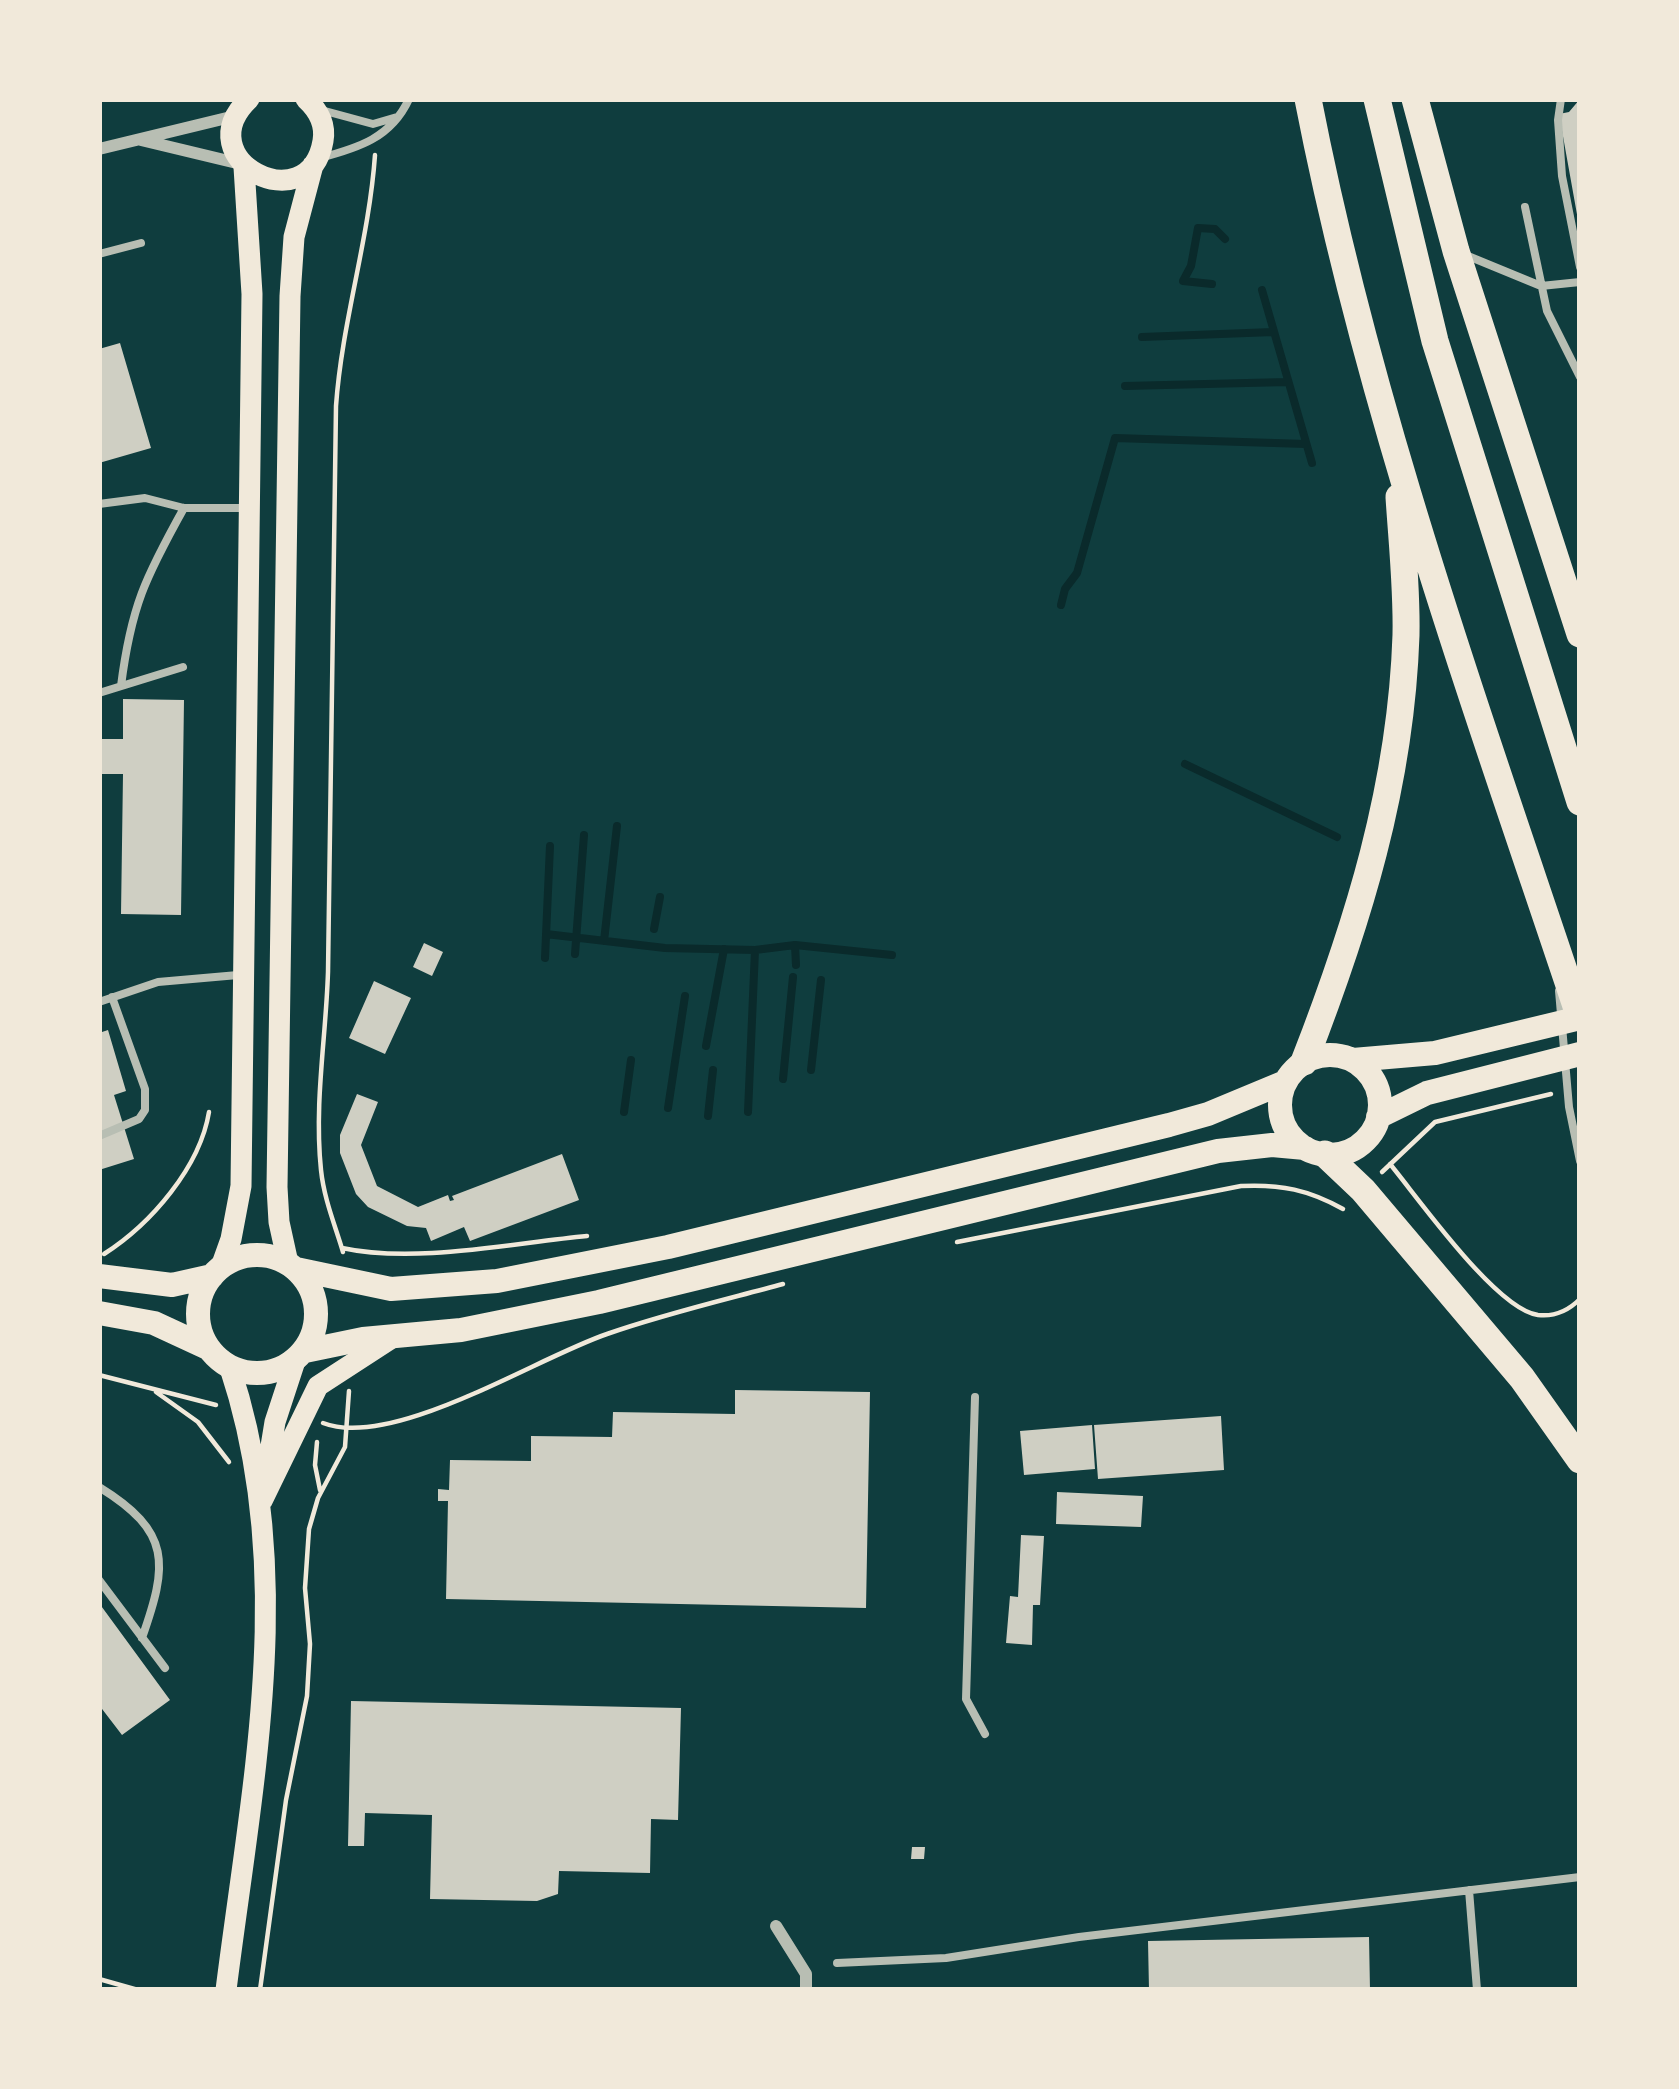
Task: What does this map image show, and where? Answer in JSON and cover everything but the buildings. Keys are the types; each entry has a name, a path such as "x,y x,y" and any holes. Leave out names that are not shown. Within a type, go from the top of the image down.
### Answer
{"highway":[{"path":"99,1276 172,1285 261,1255 364,1286 419,1290 550,1272 727,1234 1169,1125 1208,1114 1333,1054 1353,1060 1412,1057 1580,1018 1396,451 1339,243 1308,99"},
{"path":"1377,99 1441,363 1580,802"},
{"path":"1415,99 1456,251 1580,634"},
{"path":"1396,451 1404,657 1388,800 1352,938 1280,1112 1293,1138 1363,1190 1522,1378 1580,1460"},
{"path":"1378,1117 1427,1093 1580,1054"},
{"path":"99,1313 154,1323 208,1348 230,1367 270,1373 300,1356 599,1303 1218,1151 1273,1145 1315,1151 1359,1146 1378,1117 1380,1104 1372,1078 1353,1060"},
{"path":"292,1266 308,1282 317,1317 300,1356"},
{"path":"208,1348 198,1319 204,1288 217,1271"}],"main road":[{"path":"292,1266 279,1222 277,1167 290,319 294,237 324,133 311,102"},
{"path":"217,1271 231,1239 241,1186 252,276 243,165 232,140 244,104"},
{"path":"243,165 256,176 286,180 315,162"},
{"path":"261,1502 318,1386 394,1336"},
{"path":"261,1502 275,1422 300,1356"},
{"path":"226,1990 264,1693 268,1613 251,1435 230,1367"}],"street":[{"path":"99,149 244,104"},
{"path":"140,140 243,165"},
{"path":"776,1926 806,1974 806,1990"}],"lane":[{"path":"315,162 372,142 399,117 409,99"},
{"path":"1561,99 1562,176 1580,267"},
{"path":"311,102 373,124 399,117"},
{"path":"1525,207 1547,311 1580,377"},
{"path":"99,254 140,243"},
{"path":"1456,251 1541,286 1580,282"},
{"path":"99,504 145,498 184,508 251,509"},
{"path":"121,686 137,598 184,508"},
{"path":"99,694 183,667"},
{"path":"1557,948 1561,1034 1580,1161"},
{"path":"99,1001 158,982 245,975"},
{"path":"99,1136 139,1119 146,1099 112,997"},
{"path":"975,1397 966,1699 985,1734"},
{"path":"99,1486 133,1507 161,1557 160,1585 142,1638"},
{"path":"99,1580 165,1668"},
{"path":"837,1963 946,1958 1079,1937 1580,1876"},
{"path":"1468,1890 1477,1990"}],"path":[{"path":"344,1259 329,1214 320,1135 329,925 336,406 347,316 371,207 375,155"},
{"path":"1379,1174 1435,1122 1559,1092"},
{"path":"99,1255 114,1247 182,1180 200,1149 209,1112"},
{"path":"1390,1164 1504,1298 1539,1315 1562,1312 1580,1299"},
{"path":"950,1243 1241,1186 1309,1190 1342,1209 1355,1198"},
{"path":"342,1248 420,1252 599,1235"},
{"path":"320,1494 312,1419 348,1429 409,1418 602,1336 784,1284"},
{"path":"99,1376 222,1406"},
{"path":"260,1990 310,1660 310,1528 320,1494 340,1464 350,1388"},
{"path":"156,1392 212,1436 236,1473"},
{"path":"298,1659 310,1660"},
{"path":"290,1732 299,1734"},
{"path":"99,1979 138,1990"}],"waterway":[{"path":"1212,284 1183,281 1191,266 1198,228 1215,229 1225,239"},
{"path":"1262,290 1312,463"},
{"path":"1142,337 1273,332"},
{"path":"1125,386 1287,382"},
{"path":"1061,605 1077,573 1115,438 1306,444"},
{"path":"1185,764 1337,837"},
{"path":"604,941 617,826"},
{"path":"575,954 584,835"},
{"path":"545,958 550,846"},
{"path":"654,929 660,897"},
{"path":"546,934 665,948 755,950 795,945 892,955"},
{"path":"795,945 796,965"},
{"path":"706,1046 724,949"},
{"path":"748,1112 755,950"},
{"path":"783,1079 793,977"},
{"path":"811,1070 821,980"},
{"path":"668,1108 685,996"},
{"path":"624,1112 631,1060"},
{"path":"708,1116 713,1070"}]}
